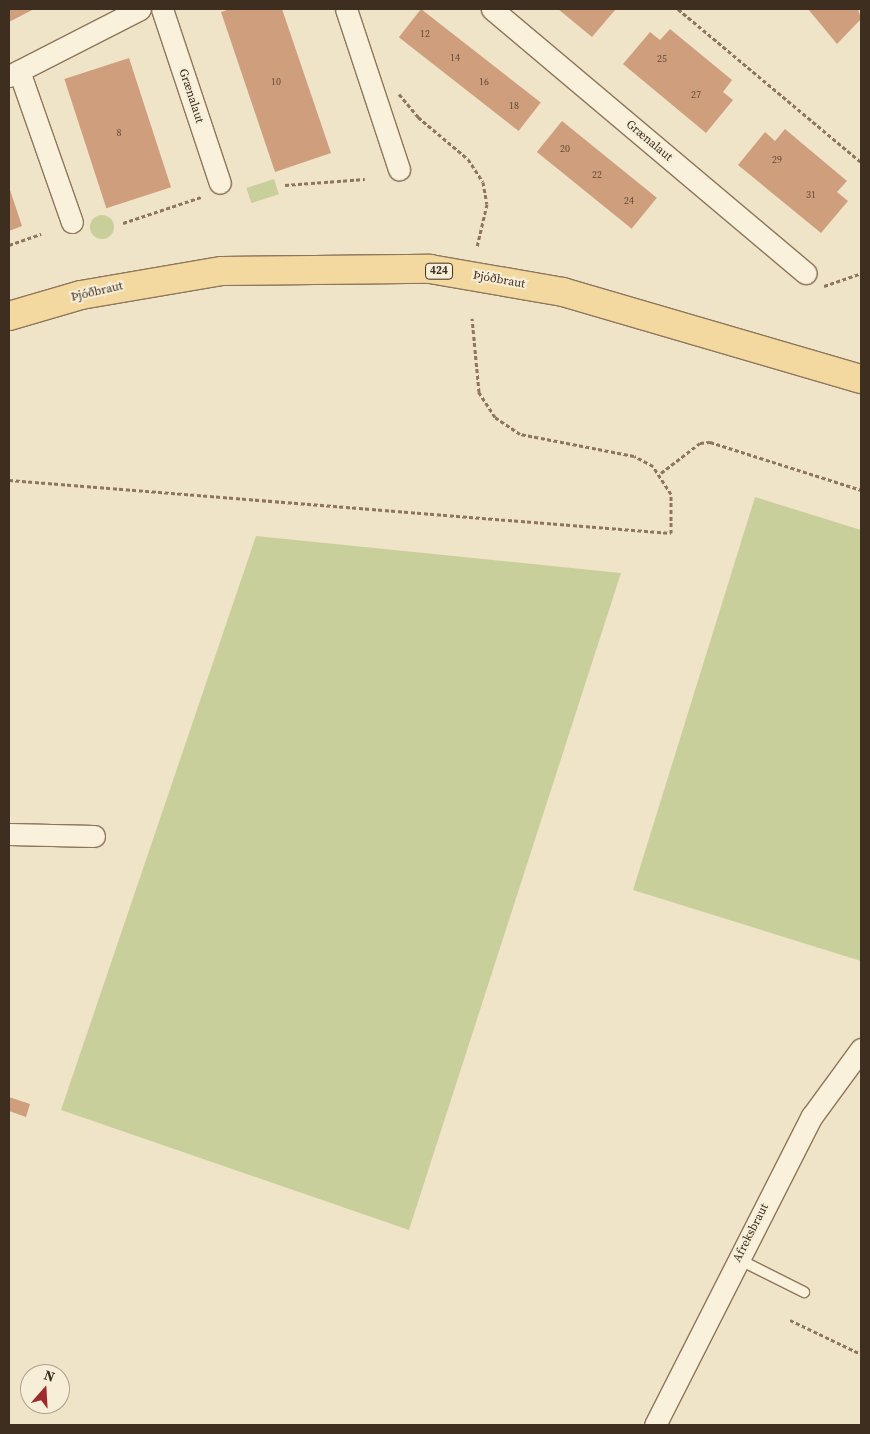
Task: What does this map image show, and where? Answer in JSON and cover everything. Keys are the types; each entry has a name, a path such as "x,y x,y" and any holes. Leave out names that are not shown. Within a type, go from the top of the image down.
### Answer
{"main road":[{"name":"Þjóðbraut","path":"9,316 81,295 222,271 430,269 563,292 861,379"}],"street":[{"path":"72,222 14,74 140,9"},
{"name":"Grænalaut","path":"162,9 220,183"},
{"path":"346,9 399,169"},
{"name":"Grænalaut","path":"492,9 806,273"},
{"path":"9,834 94,836"},
{"name":"Afreksbraut","path":"655,1425 812,1116 861,1049"}],"lane":[{"path":"738,1259 804,1292"}],"path":[{"path":"678,9 861,162"},
{"path":"396,90 418,117 468,159 484,182 487,204 477,247"},
{"path":"285,184 365,178"},
{"path":"123,223 201,197"},
{"path":"9,245 41,234"},
{"path":"806,273 822,287 861,273"},
{"path":"9,480 671,533 671,494 661,473 634,456 534,438 506,427 479,392 472,318"},
{"path":"661,473 700,443 710,442 861,490"},
{"path":"790,1320 861,1354"}],"green space":[{"path":"274,179 279,194 251,203 246,188"},
{"path":"102,215 110,219 114,227 110,235 102,239 94,235 90,227 94,219"},
{"path":"755,497 861,530 861,961 633,890"},
{"path":"256,536 621,573 409,1230 61,1110"}],"building":[{"path":"9,9 34,9 9,22"},
{"path":"230,9 282,9 331,153 275,172 221,12"},
{"path":"421,9 541,103 519,131 399,37"},
{"path":"558,9 616,9 592,37"},
{"path":"808,9 858,9 861,19 837,44"},
{"path":"670,29 732,80 723,92 733,100 706,133 623,64 650,32 660,40"},
{"path":"129,58 171,187 106,208 64,79"},
{"path":"562,121 657,198 632,229 537,152"},
{"path":"785,129 847,181 837,192 848,201 821,233 738,165 765,132 775,141"},
{"path":"9,187 22,226 9,231"},
{"path":"9,1097 30,1104 26,1117 9,1111"}]}
